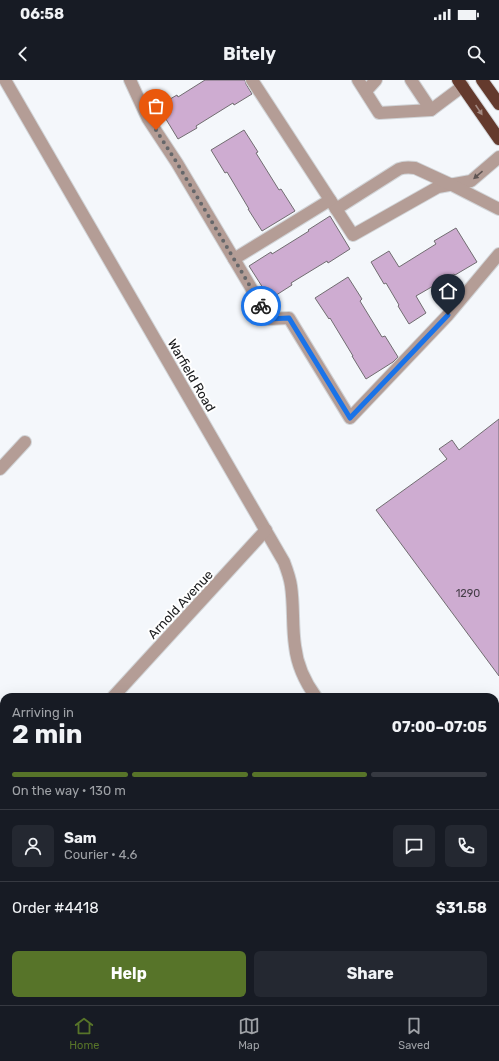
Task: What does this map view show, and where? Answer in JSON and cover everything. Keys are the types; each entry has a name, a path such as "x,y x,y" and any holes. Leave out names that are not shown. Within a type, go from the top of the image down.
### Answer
{"highway":[{"path":"482,80 499,104"},
{"path":"461,83 499,139"}],"street":[{"name":"Warfield Road","path":"5,80 284,562 289,574 292,595 293,628 297,657 306,681 314,693"},
{"path":"130,80 148,119 177,163 268,319 289,318 350,418 448,315 499,254"},
{"path":"252,80 353,235 438,187 472,181 499,157"},
{"path":"358,80 379,113 431,110 461,83"},
{"path":"366,91 376,80"},
{"path":"411,80 431,110"},
{"path":"234,259 333,204 404,167 414,168 499,209"},
{"path":"0,469 25,442"},
{"name":"Arnold Avenue","path":"117,693 266,530"}],"building":[{"path":"205,80 245,80 252,94 234,105 233,103 196,126 197,128 178,139 158,106 177,95 178,97"},
{"path":"244,130 258,152 256,153 279,190 281,189 295,211 262,231 227,172 225,173 211,150"},
{"path":"330,216 350,249 291,283 292,285 270,299 249,266 271,252 272,254"},
{"path":"456,228 477,262 416,296 426,313 409,324 386,283 384,284 371,262 389,251 399,267 436,244 434,241"},
{"path":"348,277 362,299 360,301 382,337 385,336 398,357 393,362 366,379 330,318 329,319 315,298"},
{"path":"499,419 499,676 376,510 447,459 439,449 452,440 459,450"}],"way so far":[{"path":"156,130 261,306"}],"route":[{"path":"261,306 268,319 289,318 350,418 448,315"}]}
